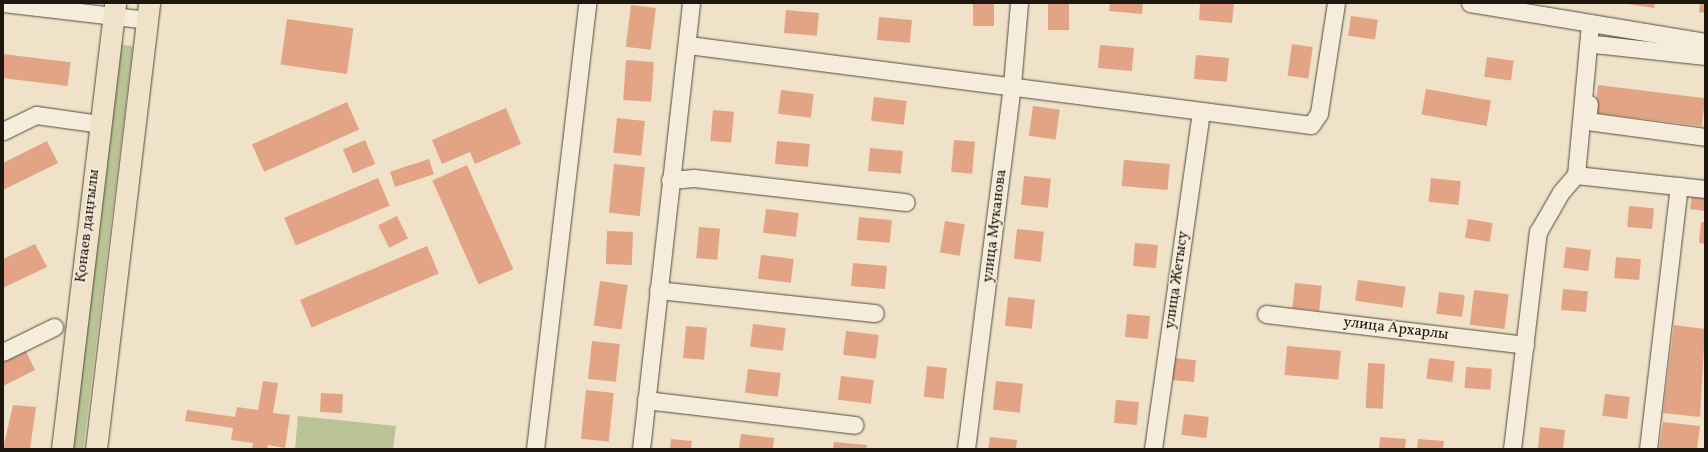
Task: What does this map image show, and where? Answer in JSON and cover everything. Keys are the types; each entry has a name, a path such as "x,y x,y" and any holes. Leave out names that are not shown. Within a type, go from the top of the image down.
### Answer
{"main road":[{"name":"Қонаев даңғылы","path":"62,449 114,10"},
{"path":"96,449 148,12"}],"street":[{"path":"3,3 148,12"},
{"path":"535,449 587,3"},
{"path":"641,449 670,180 688,45 691,3"},
{"name":"улица Муканова","path":"966,449 1012,85 1019,3"},
{"path":"688,45 1311,124 1319,113 1333,3"},
{"path":"1470,3 1593,26 1705,42"},
{"path":"1593,26 1594,44 1587,121 1705,137"},
{"path":"1512,449 1538,232 1561,192 1576,175 1593,26"},
{"path":"1594,44 1705,56"},
{"name":"улица Жетысу","path":"1153,449 1201,110"},
{"path":"3,131 36,115 101,124"},
{"path":"1576,175 1705,189"},
{"path":"670,180 694,178 906,202"},
{"path":"1648,449 1680,186"},
{"path":"658,290 875,313"},
{"name":"улица Архарлы","path":"1266,314 1525,345"},
{"path":"3,352 54,327"},
{"path":"646,400 855,425"}],"green space":[{"path":"116,44 133,46 83,449 66,449"},
{"path":"298,416 396,426 393,449 295,449"}],"building":[{"path":"973,3 994,3 994,26 973,26"},
{"path":"1048,3 1069,3 1069,30 1048,30"},
{"path":"1110,3 1143,3 1142,14 1109,11"},
{"path":"1200,3 1234,3 1232,23 1199,20"},
{"path":"1621,3 1655,3 1654,8"},
{"path":"1700,3 1705,3 1705,13 1699,12"},
{"path":"631,5 656,8 651,50 626,47"},
{"path":"786,10 819,13 817,36 784,33"},
{"path":"1351,16 1378,20 1375,40 1348,36"},
{"path":"879,17 912,20 910,43 877,40"},
{"path":"287,19 353,28 347,74 281,65"},
{"path":"1292,44 1313,47 1308,79 1288,76"},
{"path":"1100,45 1134,48 1132,71 1098,68"},
{"path":"3,54 70,62 68,86 3,78"},
{"path":"1196,55 1229,58 1227,82 1194,79"},
{"path":"1487,57 1514,61 1511,81 1484,77"},
{"path":"626,60 654,62 651,102 623,100"},
{"path":"1598,85 1705,98 1702,126 1595,113"},
{"path":"1426,89 1491,100 1486,126 1421,115"},
{"path":"781,90 814,94 811,118 778,114"},
{"path":"874,97 907,101 904,125 871,121"},
{"path":"347,102 359,129 264,172 252,144"},
{"path":"1033,106 1060,110 1056,139 1029,136"},
{"path":"506,108 521,144 475,164 470,152 442,164 432,140"},
{"path":"713,110 734,112 731,143 710,141"},
{"path":"617,118 645,121 641,156 613,153"},
{"path":"365,140 375,164 353,173 343,149"},
{"path":"954,140 975,142 972,174 951,172"},
{"path":"47,141 58,163 3,190 3,163"},
{"path":"777,141 810,144 808,167 775,164"},
{"path":"870,148 903,151 901,174 868,171"},
{"path":"429,159 434,174 395,187 390,172"},
{"path":"1124,160 1170,164 1168,190 1122,186"},
{"path":"614,164 645,167 640,216 609,213"},
{"path":"467,165 513,269 479,285 432,180"},
{"path":"1024,176 1051,179 1048,208 1021,205"},
{"path":"378,178 390,206 296,245 284,218"},
{"path":"1431,178 1461,181 1458,205 1428,202"},
{"path":"1692,194 1705,196 1705,211 1690,209"},
{"path":"1629,206 1654,208 1652,229 1627,227"},
{"path":"766,209 799,213 796,237 763,233"},
{"path":"397,216 408,238 389,248 378,225"},
{"path":"859,217 892,220 890,243 857,240"},
{"path":"1468,219 1493,223 1490,242 1465,238"},
{"path":"945,221 965,224 960,256 940,253"},
{"path":"1701,222 1705,222 1705,244 1699,243"},
{"path":"699,227 720,229 717,260 696,258"},
{"path":"1017,229 1044,232 1041,262 1014,259"},
{"path":"607,231 633,232 632,265 606,264"},
{"path":"1135,243 1158,245 1156,268 1133,266"},
{"path":"35,244 47,267 3,288 3,259"},
{"path":"427,246 439,274 312,328 300,300"},
{"path":"1566,247 1591,250 1588,271 1563,268"},
{"path":"761,255 794,259 791,283 758,279"},
{"path":"1616,257 1641,259 1639,280 1614,278"},
{"path":"853,263 887,266 885,289 851,286"},
{"path":"1358,280 1406,287 1403,307 1355,301"},
{"path":"600,281 628,285 621,329 594,326"},
{"path":"1295,283 1322,286 1319,311 1292,308"},
{"path":"1563,289 1588,291 1586,312 1561,310"},
{"path":"1474,290 1509,294 1504,329 1470,325"},
{"path":"1439,292 1465,295 1462,317 1436,314"},
{"path":"1008,297 1035,300 1032,329 1005,326"},
{"path":"1127,314 1150,316 1148,339 1125,337"},
{"path":"753,324 786,328 783,351 750,347"},
{"path":"1674,325 1705,329 1700,417 1663,413"},
{"path":"686,326 707,328 704,360 683,358"},
{"path":"846,331 879,335 876,359 843,355"},
{"path":"592,341 620,344 616,382 588,379"},
{"path":"1287,346 1341,351 1338,380 1284,375"},
{"path":"24,347 35,370 3,386 3,358"},
{"path":"1173,358 1196,360 1194,382 1171,380"},
{"path":"1429,358 1455,361 1452,382 1426,379"},
{"path":"1368,363 1385,364 1383,409 1366,408"},
{"path":"927,366 947,368 944,399 924,397"},
{"path":"1466,367 1492,369 1490,390 1465,388"},
{"path":"748,369 781,373 778,397 745,393"},
{"path":"841,376 874,380 871,404 838,400"},
{"path":"263,381 278,383 273,413 290,415 285,448 268,445 267,449 252,449 253,443 231,440 233,428 185,421 187,410 235,417 237,407 258,410"},
{"path":"996,381 1023,384 1020,413 993,410"},
{"path":"586,390 614,393 609,442 581,439"},
{"path":"321,393 343,394 342,413 320,412"},
{"path":"1605,394 1630,397 1627,419 1602,416"},
{"path":"1116,400 1139,402 1137,425 1114,423"},
{"path":"13,405 36,407 30,449 3,449"},
{"path":"1184,414 1209,417 1206,438 1181,435"},
{"path":"1663,422 1700,426 1697,449 1659,449"},
{"path":"1540,427 1565,430 1563,449 1538,449"},
{"path":"741,434 774,438 773,449 739,449"},
{"path":"990,437 1017,440 1016,449 988,449"},
{"path":"1380,437 1406,439 1405,449 1379,449"},
{"path":"671,439 692,441 691,449 670,449"},
{"path":"1418,439 1444,441 1443,449 1417,449"},
{"path":"834,442 867,445 866,449 833,449"}]}
